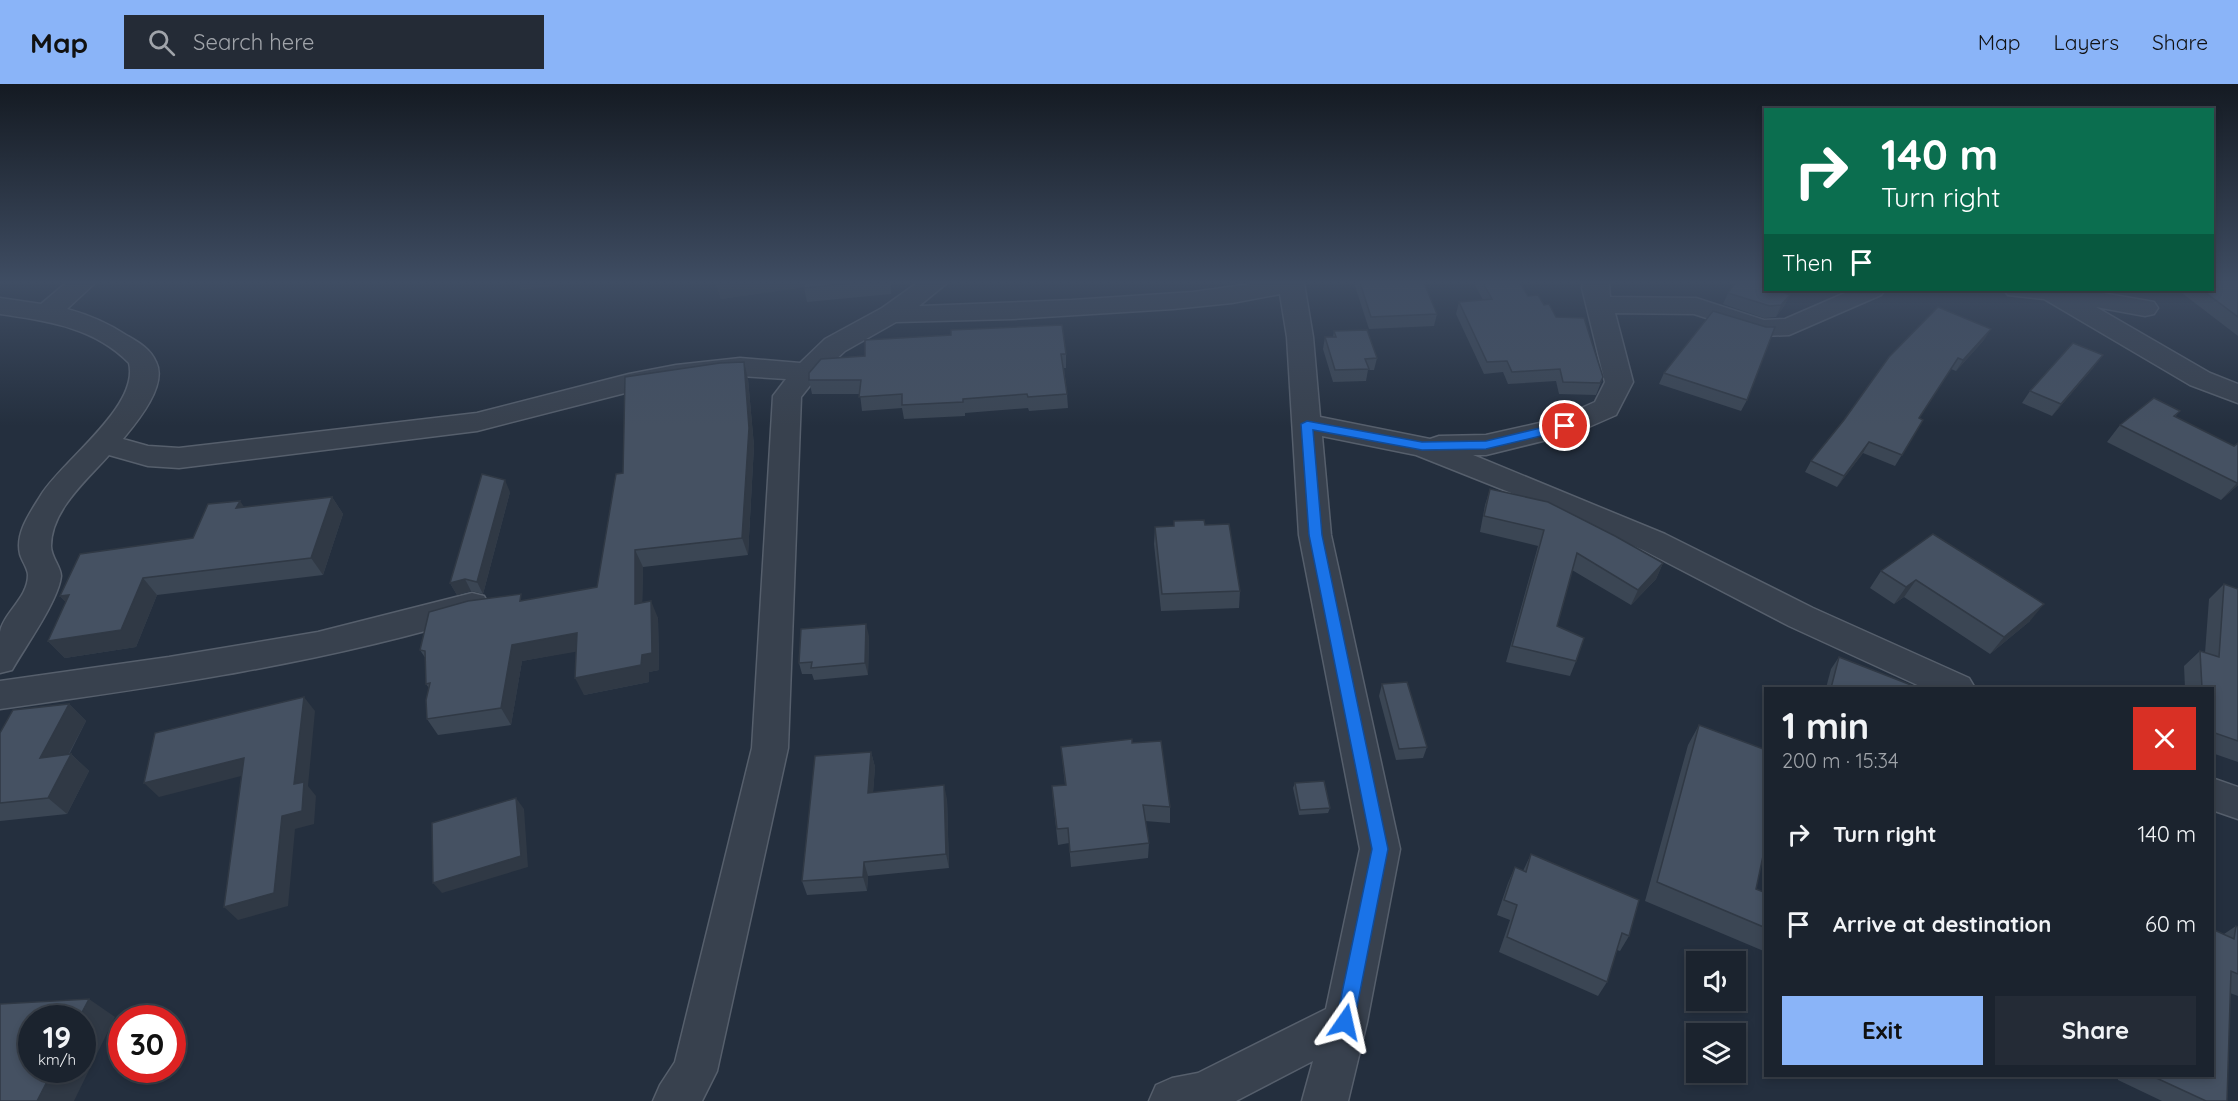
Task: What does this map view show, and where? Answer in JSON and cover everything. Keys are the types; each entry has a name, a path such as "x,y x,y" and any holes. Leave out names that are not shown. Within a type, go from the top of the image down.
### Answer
{"street":[{"path":"0,660 39,595 45,574 37,560 34,542 40,524 63,488 132,407 143,386 144,364 132,350 102,330"},
{"path":"676,1101 695,1071 771,748 787,396 806,372 835,345 861,330"},
{"path":"1299,330 1315,535 1380,849 1345,1022 1325,1101"},
{"path":"1307,424 1422,446 1486,445 1565,426 1606,408 1619,382 1607,330"},
{"path":"2118,330 2200,379 2238,394"},
{"path":"102,443 161,458 178,458 477,422 629,383 676,374 740,367 806,372"},
{"path":"1422,446 1653,542 1801,617 1955,687"},
{"path":"0,695 318,645 472,605"},
{"path":"2214,795 2238,804"},
{"path":"1172,1101 1203,1094 1345,1022"}],"building":[{"path":"951,330 1063,330 1066,354 1061,354 1067,394 1028,397 1027,394 963,399 963,402 902,405 902,394 859,397 861,380 809,380 809,373 821,359 865,356 865,340 951,335"},
{"path":"1367,330 1377,358 1365,359 1369,369 1335,370 1325,337 1336,337 1334,331"},
{"path":"1472,330 1588,330 1603,377 1600,383 1563,382 1560,369 1512,372 1507,361 1487,362"},
{"path":"1698,330 1774,330 1747,400 1664,373"},
{"path":"1915,330 1990,330 1963,360 1958,358 1919,418 1923,420 1902,455 1869,442 1844,476 1811,461 1844,420 1889,357"},
{"path":"2073,343 2103,355 2061,404 2030,391"},
{"path":"744,362 749,428 742,538 635,550 635,604 651,601 652,653 642,655 641,665 575,678 577,633 512,645 501,708 427,719 426,700 430,683 426,684 425,651 420,650 429,612 468,601 521,594 520,601 597,587 616,474 623,473 625,377 720,363"},
{"path":"2154,398 2180,411 2174,416 2234,446 2238,443 2237,483 2120,425"},
{"path":"482,474 505,480 477,582 465,579 450,583"},
{"path":"1490,489 1548,502 1663,563 1638,590 1577,553 1557,626 1584,638 1576,661 1512,646 1544,530 1484,516"},
{"path":"332,497 311,558 143,578 121,630 48,641 69,595 60,596 80,554 193,538 208,504 240,501 236,508"},
{"path":"1204,520 1205,525 1229,524 1240,591 1162,594 1155,527 1174,526 1174,521"},
{"path":"1933,534 2044,604 2004,637 1916,580 1906,587 1881,571"},
{"path":"2224,584 2238,589 2238,741 2214,733 2214,687 2202,687 2200,651 2219,657"},
{"path":"866,624 865,663 811,668 812,662 799,663 801,629"},
{"path":"1839,657 1911,685 1910,687 1831,687"},
{"path":"1407,682 1427,747 1399,749 1382,684"},
{"path":"304,697 294,784 304,782 302,811 282,816 274,893 224,907 244,758 144,783 155,733"},
{"path":"69,704 40,758 71,754 48,798 0,803 0,733 13,710"},
{"path":"1699,725 1764,749 1764,851 1756,889 1764,892 1764,927 1657,882"},
{"path":"1132,739 1132,743 1161,741 1170,807 1143,805 1149,843 1070,852 1068,828 1057,829 1052,786 1066,785 1061,747"},
{"path":"871,752 868,793 944,785 946,854 864,862 863,877 802,881 815,756"},
{"path":"1324,781 1330,808 1300,810 1295,783"},
{"path":"516,798 521,856 433,883 432,823"},
{"path":"1531,854 1639,900 1629,936 1622,933 1607,982 1507,937 1517,905 1504,900 1515,867 1526,872"},
{"path":"2236,926 2238,927 2238,974 2231,971 2227,1101 2206,1101 2154,1077 2214,1077 2214,930 2234,939"},
{"path":"89,999 86,1005 18,1005 18,1083 46,1083 37,1101 0,1101 0,1004"}],"route":[{"path":"1345,1022 1380,849 1315,535 1307,424 1422,446 1486,445 1565,426"}]}
